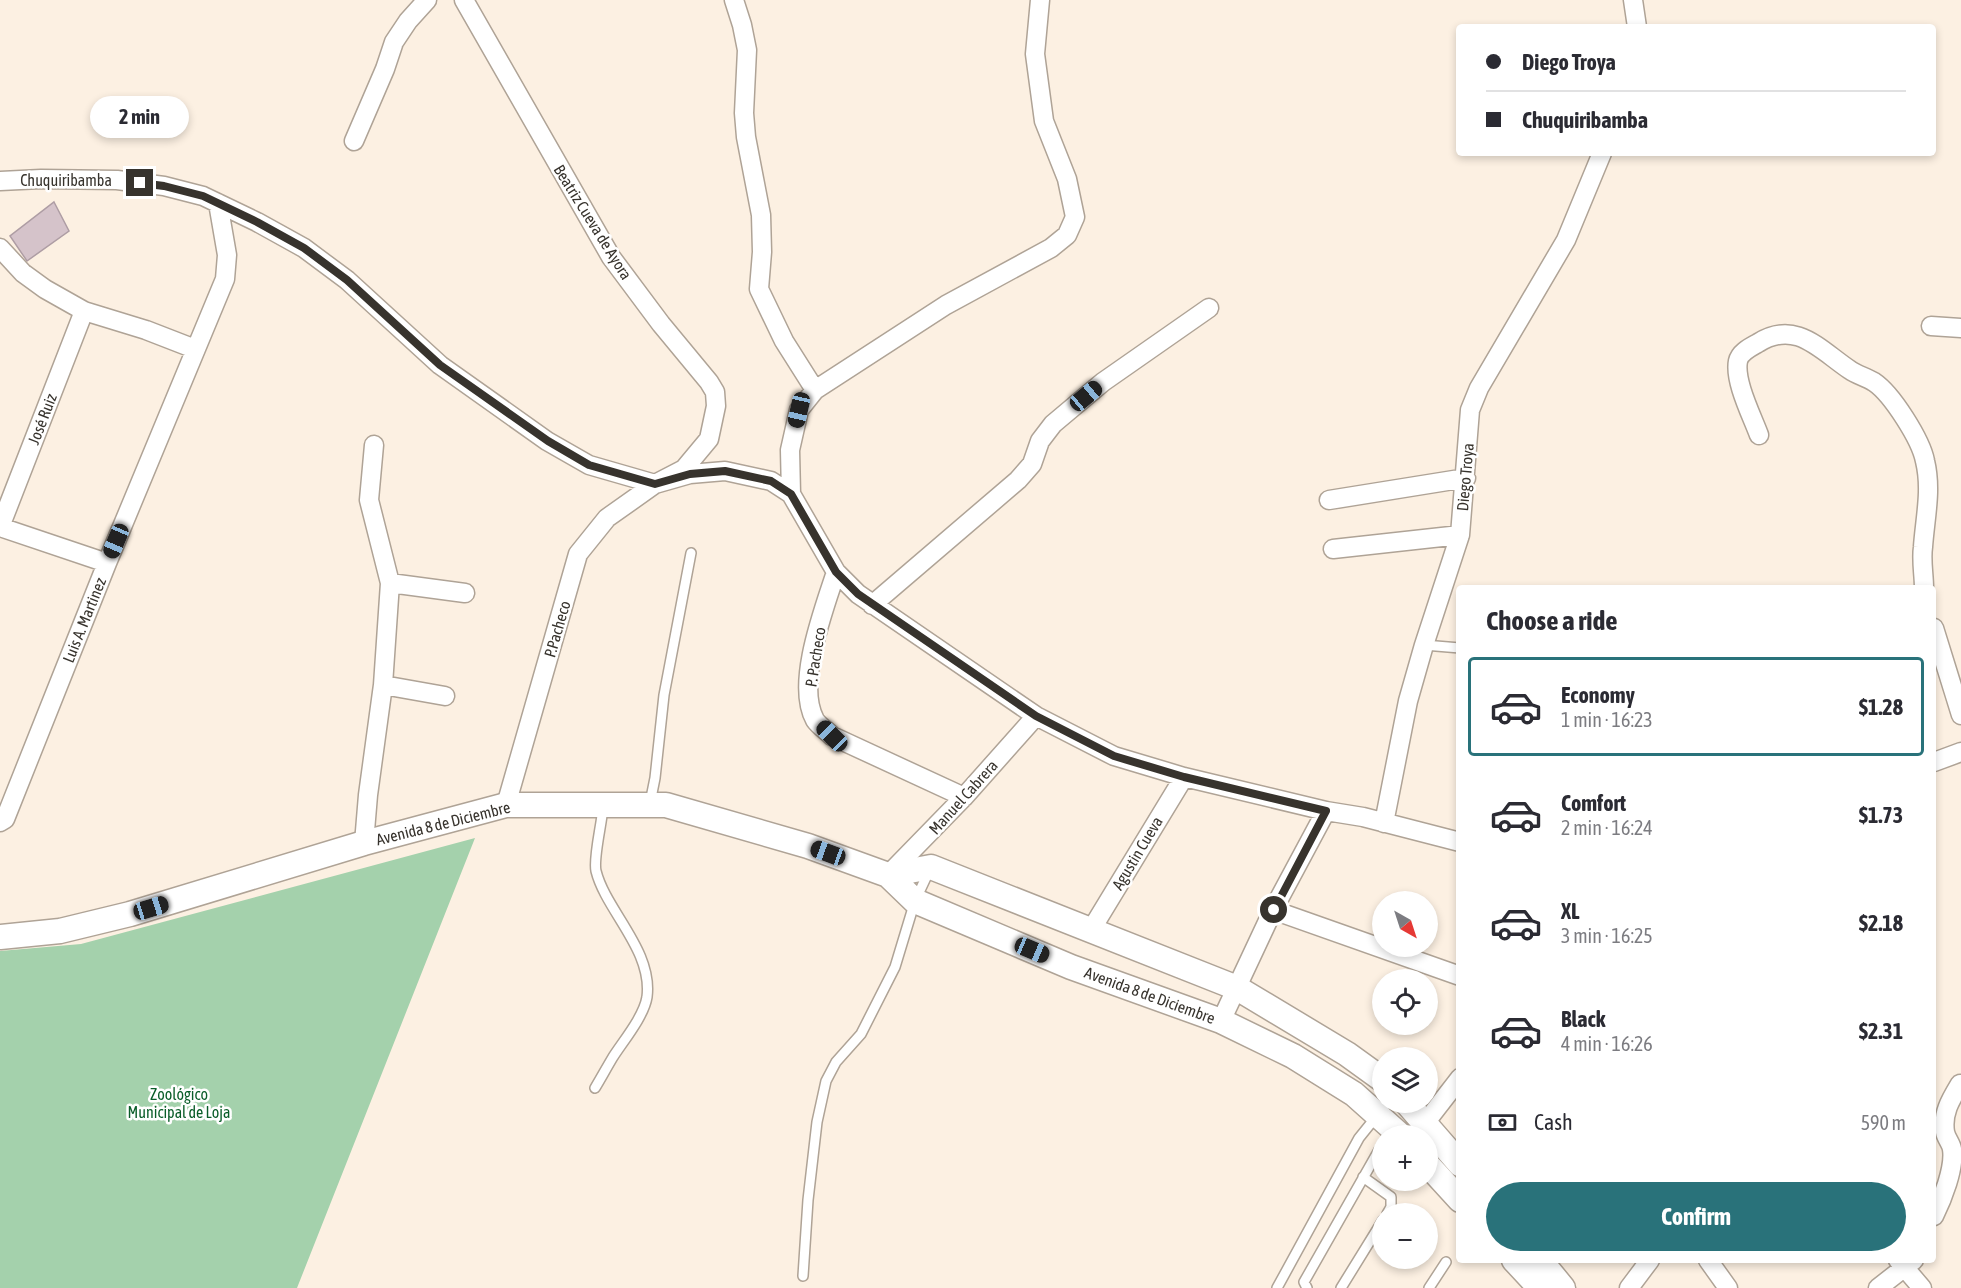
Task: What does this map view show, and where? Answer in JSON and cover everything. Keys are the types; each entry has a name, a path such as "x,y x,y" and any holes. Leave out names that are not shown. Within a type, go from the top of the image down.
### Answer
{"main road":[{"name":"Avenida 8 de Diciembre","path":"0,938 60,931 130,914 364,843 506,806 666,805 808,846 888,875 915,901 1071,967 1221,1021 1293,1056 1399,1122 1456,1161"},
{"path":"888,875 931,867 1237,988 1347,1054 1372,1072"},
{"path":"1438,1176 1456,1196"},
{"path":"1517,1263 1540,1288"},
{"path":"1542,1263 1563,1288"}],"street":[{"path":"354,141 394,42 408,21 427,0"},
{"name":"Beatriz Cueva de Ayora","path":"464,0 611,257 715,392 716,406 709,439 684,469 655,484"},
{"path":"734,0 747,50 744,113 746,137 761,215 762,252 759,290 784,341 815,390"},
{"path":"791,494 790,450 799,410 815,390 946,305 1051,248 1067,236 1075,217 1067,179 1044,120 1035,54 1040,0"},
{"path":"1633,0 1637,24"},
{"name":"Diego Troya","path":"1384,823 1408,701 1460,535 1470,410 1479,388 1566,240 1601,156"},
{"name":"Chuquiribamba","path":"0,181 117,180 164,186 203,196 304,248 347,280 440,365 548,441 589,465 655,484"},
{"name":"Luis A. Martinez","path":"0,822 5,819 107,563 225,279 227,255 218,203"},
{"path":"0,248 23,273 45,289 84,311 146,330 195,350"},
{"path":"872,605 1018,480 1032,464 1040,441 1053,424 1103,382 1209,308"},
{"name":"José Ruiz","path":"0,527 84,311"},
{"path":"1930,326 1961,328"},
{"path":"1759,435 1739,380 1738,360 1744,351 1769,336 1791,334 1815,343 1851,371 1876,383 1900,411 1916,437 1925,460 1928,515 1922,549 1924,585"},
{"path":"364,843 383,685 390,583 369,500 374,445"},
{"path":"655,484 690,474 725,471 771,481 791,494 836,572 858,594 1036,716 1114,756 1184,777 1456,841"},
{"path":"1329,500 1466,478"},
{"name":"P.Pacheco","path":"506,806 578,554 607,518 655,484"},
{"path":"0,527 107,563"},
{"path":"1333,549 1460,535"},
{"name":"P. Pacheco","path":"836,572 822,613 808,681 810,701 816,720 832,736 964,797"},
{"path":"390,583 465,593"},
{"path":"1936,634 1961,715"},
{"path":"383,685 445,696"},
{"name":"Manuel Cabrera","path":"888,875 964,797 1036,716"},
{"path":"1936,761 1961,752"},
{"name":"Agustin Cueva","path":"1091,930 1184,777"},
{"path":"1221,1021 1274,910 1326,811"},
{"path":"1274,910 1456,975"},
{"path":"1399,1122 1456,1081"},
{"path":"1936,1212 1944,1194 1951,1164 1952,1149 1945,1132 1946,1109 1960,1084"},
{"path":"1629,1288 1648,1263"},
{"path":"1710,1263 1728,1288"},
{"path":"1878,1288 1904,1263"},
{"path":"1906,1263 1922,1288"}],"lane":[{"path":"650,805 664,695 691,553"},
{"path":"1424,645 1456,648"},
{"path":"595,1088 635,1024 647,999 647,983 643,964 628,930 600,885 595,867 604,805"},
{"path":"803,1276 808,1200 817,1122 826,1081 836,1062 861,1034 895,967 915,901 931,867"},
{"path":"1306,1288 1304,1281 1364,1177 1399,1122"},
{"path":"1277,1288 1359,1138 1399,1122"},
{"path":"1364,1177 1391,1197 1391,1203"},
{"path":"1341,1288 1372,1238"},
{"path":"1429,1288 1446,1262"}],"green space":[{"name":"Zoológico Municipal de Loja","path":"475,838 297,1288 0,1288 0,951 81,944"}],"building":[{"path":"54,202 69,231 27,261 10,236"}],"route":[{"path":"140,183 164,186 203,196 304,248 347,280 440,365 548,441 589,465 655,484 690,474 725,471 771,481 791,494 836,572 858,594 1036,716 1114,756 1184,777 1326,811 1274,910"}]}
